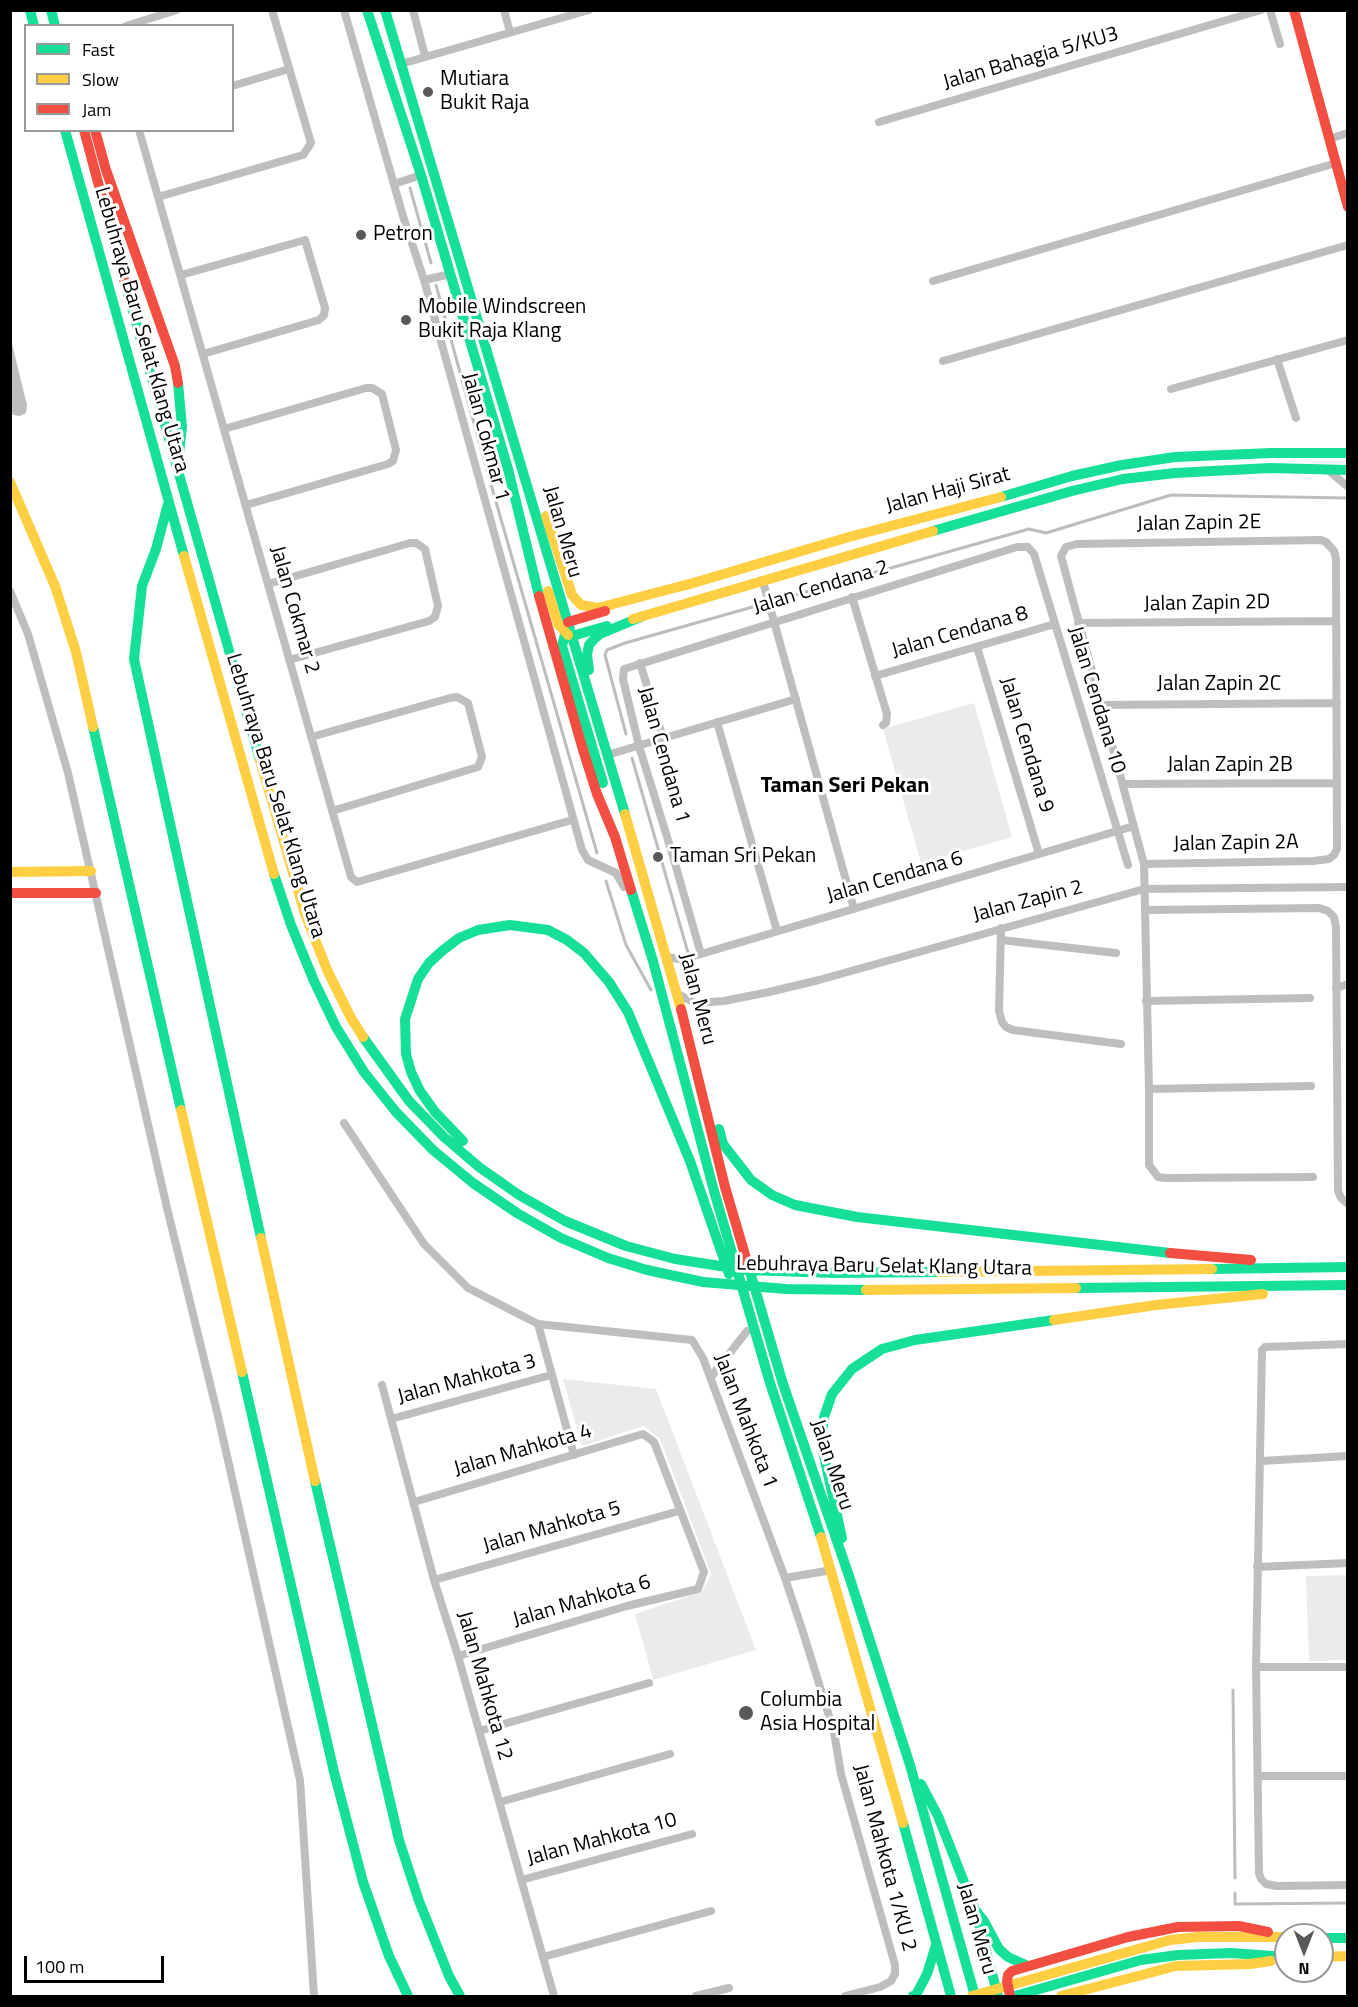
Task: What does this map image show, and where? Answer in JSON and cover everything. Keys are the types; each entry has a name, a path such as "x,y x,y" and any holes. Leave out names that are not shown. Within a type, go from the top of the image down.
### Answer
{"main road":[{"name":"Jalan Meru","path":"367,10 451,274 508,469 549,635 597,794 615,837 653,961 714,1191 771,1383 832,1570 951,1996"},
{"name":"Jalan Meru","path":"385,10 518,450 568,630 604,742 666,957 725,1187 780,1373 910,1765 974,1996"},
{"path":"1294,10 1346,194 1347,207"},
{"name":"Lebuhraya Baru Selat Klang Utara","path":"66,132 271,866 291,925 336,1027 364,1072 396,1112 449,1164 473,1184 561,1238 608,1258 647,1270 703,1282 786,1289 1344,1285"},
{"name":"Lebuhraya Baru Selat Klang Utara","path":"84,132 108,226 286,856 305,914 327,972 351,1018 380,1063 409,1101 444,1137 470,1160 519,1195 565,1221 646,1252 706,1265 746,1270 835,1273 1347,1265"},
{"path":"96,132 106,170 168,343 175,366 180,397 182,427 178,463 156,549 142,586 134,659 308,1451 383,1778 399,1840 419,1901 449,1976 460,1996"},
{"path":"518,450 553,533 573,595 581,605 598,608 690,584"},
{"name":"Jalan Haji Sirat","path":"568,630 690,584 849,537 985,502 1072,476 1122,465 1186,457 1272,453 1347,453"},
{"name":"Jalan Haji Sirat","path":"568,630 641,617 1072,491 1123,479 1175,473 1270,468 1347,470"},
{"path":"508,469 542,566 555,616 558,624 568,630 562,646 600,771 615,837"},
{"path":"10,482 55,586 76,652 328,1749 352,1844 375,1917 389,1956 408,1996"},
{"path":"604,742 600,706 586,656 590,645 600,634 641,617"},
{"path":"10,872 92,871"},
{"path":"10,893 96,893"},
{"path":"519,1195 493,1168 452,1132 435,1112 420,1091 411,1072 406,1054 405,1037 405,1019 410,998 418,979 429,963 459,938 478,930 510,925 548,930 567,940 597,967 619,997 690,1161 747,1331 771,1383"},
{"path":"689,1044 705,1083 723,1144 751,1180 772,1196 795,1205 846,1215 1143,1250 1236,1259 1347,1265"},
{"path":"849,1576 840,1521 821,1442 824,1417 832,1394 852,1369 882,1349 915,1340 1156,1305 1344,1285"},
{"path":"910,1765 938,1816 975,1910 984,1921 999,1949 1008,1957 1028,1966"},
{"name":"Jalan Meru","path":"975,1910 998,1996"},
{"path":"1010,1996 1007,1989 1008,1975 1015,1969 1044,1963 1128,1937 1178,1927 1239,1926 1274,1934"},
{"path":"974,1996 987,1995 1170,1940 1199,1937 1274,1937"},
{"path":"913,1996 916,1995 927,1974 936,1945"},
{"path":"1015,1996 1142,1960 1178,1954 1231,1953 1274,1957"},
{"path":"1061,1996 1176,1966 1250,1964 1274,1960"}],"street":[{"path":"132,24 177,10"},
{"path":"158,197 303,155 311,144 272,10"},
{"name":"Jalan Cokmar 1","path":"344,10 424,280 572,820 582,850 588,860 616,873 622,880 653,961"},
{"path":"413,10 425,56"},
{"path":"504,10 510,32"},
{"path":"401,64 589,10"},
{"name":"Jalan Bahagia 5/KU3","path":"879,122 1261,10"},
{"path":"1270,10 1280,44"},
{"path":"234,85 290,69"},
{"name":"Jalan Cokmar 2","path":"140,132 353,881 357,882 572,820"},
{"path":"1329,139 1347,133"},
{"path":"933,281 1336,163"},
{"path":"394,184 421,175"},
{"path":"181,275 305,240 325,308 324,315 319,320 203,354"},
{"path":"943,361 1347,245"},
{"path":"424,280 451,274"},
{"path":"1171,390 1347,340"},
{"path":"1276,359 1296,418"},
{"path":"224,429 366,388 372,388 382,394 396,450 393,461 246,505"},
{"path":"1328,470 1347,487"},
{"name":"Jalan Zapin 2E","path":"1078,623 1061,556 1066,547 1077,544 1321,540 1331,546 1336,558 1336,621"},
{"path":"268,584 410,543 416,543 425,549 438,606 435,617 429,621 289,660"},
{"name":"Jalan Cendana 2","path":"624,669 1017,547 1028,547"},
{"name":"Jalan Cendana 10","path":"1028,547 1034,554 1128,865"},
{"path":"763,582 854,909"},
{"path":"10,591 28,634 68,773 92,871 167,1208 218,1416 300,1780 314,1996"},
{"path":"852,597 887,714 886,723 883,725"},
{"path":"1336,621 1337,783"},
{"name":"Jalan Zapin 2D","path":"1078,623 1336,621"},
{"path":"1078,623 1124,784 1144,864 1149,1165 1158,1177 1313,1177"},
{"name":"Jalan Cendana 8","path":"875,676 1055,624"},
{"name":"Jalan Cendana 9","path":"977,647 1039,854"},
{"path":"640,663 663,738"},
{"name":"Jalan Cendana 1","path":"624,669 624,679 639,746 672,853 698,955"},
{"path":"311,737 450,698 457,697 468,703 482,757 478,767 332,811"},
{"path":"607,754 796,699"},
{"name":"Jalan Zapin 2C","path":"1101,705 1337,703"},
{"path":"717,722 777,931"},
{"name":"Jalan Zapin 2B","path":"1124,784 1337,783"},
{"name":"Jalan Zapin 2A","path":"1144,864 1329,859 1337,849 1337,783"},
{"name":"Jalan Cendana 6","path":"666,957 674,960 698,955 1134,826"},
{"path":"599,866 614,863 620,852"},
{"name":"Jalan Zapin 2","path":"676,994 695,1002 724,1001 819,980 1144,889 1347,887"},
{"path":"1145,910 1319,908 1328,911 1334,917 1336,927 1338,1191 1347,1204"},
{"path":"1001,928 999,1011 1006,1027 1012,1030 1122,1044"},
{"path":"1001,940 1116,953"},
{"path":"1336,988 1347,984"},
{"path":"1146,1000 1310,998"},
{"path":"1149,1089 1311,1086"},
{"path":"344,1123 424,1244 468,1288 538,1324 574,1455"},
{"name":"Jalan Mahkota 1","path":"538,1324 692,1340 711,1377 802,1629"},
{"path":"711,1377 747,1331"},
{"path":"1347,1344 1265,1347 1262,1350 1256,1667 1259,1873 1261,1879 1266,1884 1277,1886 1347,1885"},
{"name":"Jalan Mahkota 3","path":"392,1419 551,1375"},
{"name":"Jalan Mahkota 12","path":"382,1385 434,1580 458,1656 554,1996"},
{"name":"Jalan Mahkota 4","path":"414,1502 643,1434 654,1442 679,1511"},
{"path":"1261,1461 1347,1456"},
{"name":"Jalan Mahkota 6","path":"458,1656 627,1606 698,1589 704,1572 679,1511"},
{"name":"Jalan Mahkota 5","path":"434,1580 679,1511"},
{"path":"1257,1567 1347,1563"},
{"path":"785,1578 832,1570"},
{"name":"Jalan Mahkota 1/KU 2","path":"802,1629 834,1732 841,1774 895,1965 895,1974 891,1981 880,1987 845,1996"},
{"path":"1256,1667 1347,1667"},
{"path":"479,1731 649,1683"},
{"path":"500,1803 670,1754"},
{"path":"1258,1776 1347,1776"},
{"name":"Jalan Mahkota 10","path":"521,1880 692,1834"},
{"path":"543,1957 711,1911"},
{"path":"696,1996 729,1988"}],"shaded area":[{"path":"11,340 27,405 26,413 20,416 13,415 11,409"},
{"path":"974,703 1012,837 921,863 883,729"},
{"path":"563,1379 656,1389 756,1650 653,1679 635,1614 702,1592 711,1574 660,1439 643,1426 582,1446"},
{"path":"1347,1575 1347,1660 1309,1661 1306,1576"}],"waterway":[{"path":"410,188 431,263"},
{"path":"436,285 597,853"},
{"path":"626,734 605,655 607,650 625,643 1029,529 1046,533 1171,495 1348,498"},
{"path":"632,758 695,977"},
{"path":"606,881 626,945 651,990"},
{"path":"1233,1690 1235,1878"},
{"path":"1235,1893 1235,1904 1348,1903"}],"traffic: fast":[{"path":"30,10 34,24"},
{"path":"51,10 54,24"},
{"path":"367,10 421,175 508,469 539,596"},
{"path":"385,10 625,814"},
{"path":"66,132 184,556"},
{"path":"126,287 260,760"},
{"path":"178,383 182,427 178,462"},
{"path":"1001,497 1072,476 1175,457 1348,453"},
{"path":"933,531 1072,491 1123,479 1175,473 1270,468 1348,470"},
{"path":"168,504 156,549 142,586 134,659 261,1238"},
{"path":"589,670 587,655 589,645 595,638 641,617"},
{"path":"568,622 562,646 603,783"},
{"path":"572,636 607,626"},
{"path":"93,727 181,1110"},
{"path":"274,874 291,925 314,981 336,1027 364,1072 396,1112 433,1150 473,1183 517,1213 561,1238 608,1258 647,1270 703,1282 786,1289 866,1290"},
{"path":"631,890 653,961 714,1191 770,1383 821,1537"},
{"path":"463,1141 435,1112 420,1091 411,1072 406,1054 405,1019 418,979 429,963 442,951 459,938 478,930 510,925 548,930 567,940 584,953 609,982 628,1012 690,1161 729,1274"},
{"path":"363,1037 409,1101 444,1137 479,1167 519,1195 565,1221 626,1246 675,1259 746,1270 835,1273 939,1272"},
{"path":"719,1129 723,1144 751,1180 772,1195 795,1205 857,1217 1170,1253"},
{"path":"748,1265 783,1384 849,1576 910,1765 975,1996"},
{"path":"1212,1269 1348,1267"},
{"path":"1076,1288 1348,1285"},
{"path":"842,1538 821,1442 824,1417 832,1394 852,1369 882,1349 915,1340 1054,1320"},
{"path":"242,1372 334,1772 363,1882 389,1956 408,1996"},
{"path":"315,1481 399,1840 419,1901 449,1976 460,1996"},
{"path":"921,1784 938,1816 975,1910 984,1921 999,1949 1008,1957 1028,1966"},
{"path":"903,1823 951,1996"},
{"path":"978,1921 998,1996"},
{"path":"1334,1938 1348,1938"},
{"path":"913,1996 916,1995 927,1974 936,1945"},
{"path":"1015,1996 1141,1960 1178,1955 1231,1953 1274,1956"}],"traffic: slow":[{"path":"10,482 55,586 76,652 93,727"},
{"path":"683,586 849,537 1001,497"},
{"path":"546,516 572,595 581,605 598,608 689,584"},
{"path":"633,619 933,531"},
{"path":"184,556 274,874"},
{"path":"548,591 558,624 568,635"},
{"path":"260,760 305,914 328,972 363,1037"},
{"path":"625,814 681,1009"},
{"path":"10,872 91,871"},
{"path":"181,1110 242,1372"},
{"path":"261,1238 315,1481"},
{"path":"939,1272 1212,1269"},
{"path":"866,1290 1076,1288"},
{"path":"1054,1320 1156,1305 1263,1294"},
{"path":"821,1537 903,1823"},
{"path":"972,1996 1170,1940 1199,1937 1274,1937"},
{"path":"1334,1957 1348,1956"},
{"path":"1061,1996 1176,1966 1250,1964 1271,1961"}],"traffic: jam":[{"path":"1294,10 1348,207"},
{"path":"85,132 126,287"},
{"path":"96,132 106,170 175,366 178,383"},
{"path":"539,596 583,750 597,794 615,837 631,890"},
{"path":"568,622 605,611"},
{"path":"10,893 96,893"},
{"path":"681,1009 725,1187 748,1265"},
{"path":"1170,1253 1251,1260"},
{"path":"1010,1996 1007,1981 1012,1971 1128,1937 1178,1927 1239,1926 1268,1932"}],"place":[{"name":"Mutiara Bukit Raja","path":"428,92"},
{"name":"Petron","path":"361,235"},
{"name":"Mobile Windscreen Bukit Raja Klang","path":"406,320"},
{"name":"Taman Sri Pekan","path":"658,857"},
{"name":"Columbia Asia Hospital","path":"746,1713"}],"district":[{"name":"Taman Seri Pekan","path":"845,787"}]}
